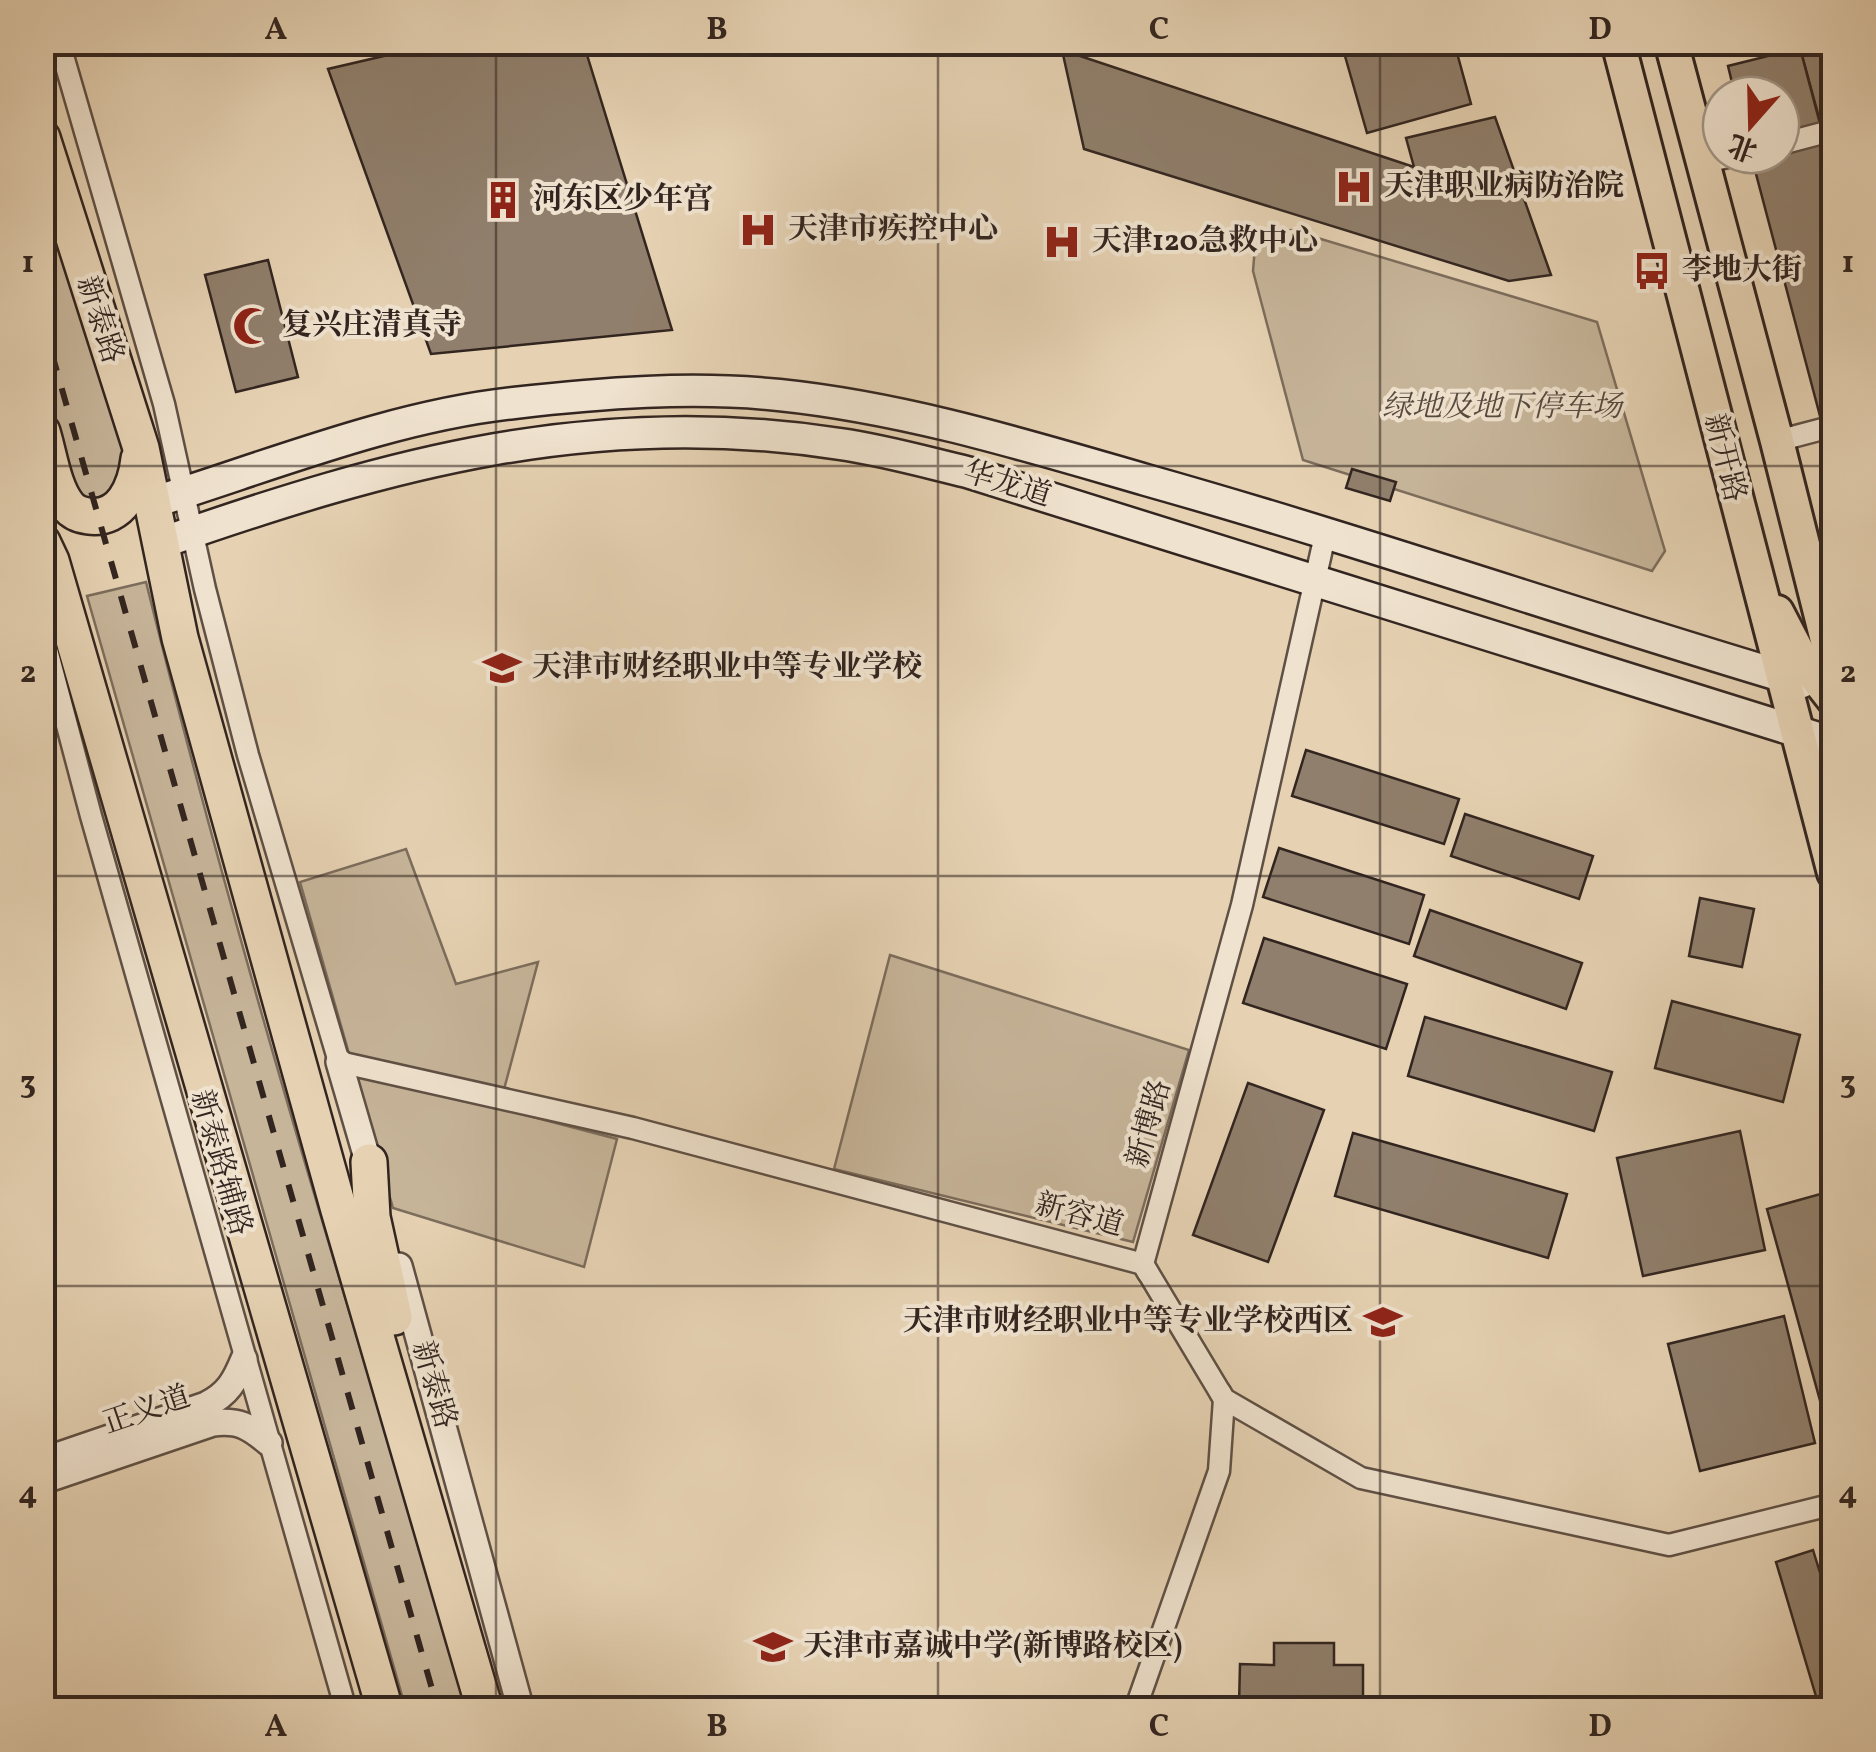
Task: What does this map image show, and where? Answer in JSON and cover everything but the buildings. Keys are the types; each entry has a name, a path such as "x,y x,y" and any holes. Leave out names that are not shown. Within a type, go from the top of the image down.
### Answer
{"highway":[{"name":"新泰路","path":"42,138 140,448 175,517 180,638 274,983 452,1596"},
{"path":"42,432 61,496 74,512 86,516 110,513 127,498 138,470 140,448"},
{"path":"42,542 385,1710"},
{"path":"369,1162 380,1260 438,1477 452,1596 484,1710"}],"main road":[{"name":"新开路","path":"1618,42 1794,732 1834,873"},
{"name":"新开路","path":"1671,42 1701,160"},
{"name":"新开路","path":"1705,175 1778,441 1806,555 1831,687"},
{"path":"175,517 378,432 508,404 593,396 722,392 810,399 912,414 1326,531 1780,676 1831,687"},
{"name":"华龙道","path":"175,517 484,449 603,434 722,433 842,444 951,468 1834,743"},
{"path":"1749,554 1784,628 1831,687"},
{"path":"1806,555 1834,617"}],"street":[{"path":"59,42 164,404 175,517 339,1062"},
{"path":"1801,139 1834,130"},
{"path":"1778,441 1834,426"},
{"name":"新博路","path":"1142,1264 1242,905 1326,531"},
{"name":"新泰路辅路","path":"42,631 346,1710"},
{"name":"新泰路","path":"339,1062 452,1453 520,1710"},
{"name":"新容道","path":"339,1062 633,1128 1142,1264"},
{"path":"1142,1264 1224,1398 1361,1478 1669,1545 1834,1504"},
{"name":"正义道","path":"42,1461 206,1406 224,1396 244,1359"},
{"path":"1135,1710 1219,1472 1224,1398"},
{"name":"正义道","path":"42,1481 213,1423 237,1420 269,1443"}],"green space":[{"path":"42,189 126,455 120,492 89,502 69,476 55,441 46,400 40,309"},
{"name":"绿地及地下停车场","path":"1291,230 1597,322 1665,551 1652,571 1303,460 1253,271 1255,247 1270,233"},
{"path":"146,582 260,1007 470,1709 393,1709 405,1706 87,596"},
{"path":"406,849 456,984 538,962 499,1108 617,1139 584,1267 393,1208 300,882"},
{"path":"890,955 1189,1050 1133,1242 834,1169"}],"railway":[{"path":"42,319 438,1710"}],"place":[{"name":"天津职业病防治院","path":"1354,187"},
{"name":"河东区少年宫","path":"503,200"},
{"name":"天津市疾控中心","path":"758,230"},
{"name":"天津120急救中心","path":"1062,242"},
{"name":"李地大街","path":"1652,271"},
{"name":"复兴庄清真寺","path":"252,326"},
{"name":"天津市财经职业中等专业学校","path":"502,668"},
{"name":"天津市财经职业中等专业学校西区","path":"1383,1322"},
{"name":"天津市嘉诚中学(新博路校区)","path":"773,1647"}]}
